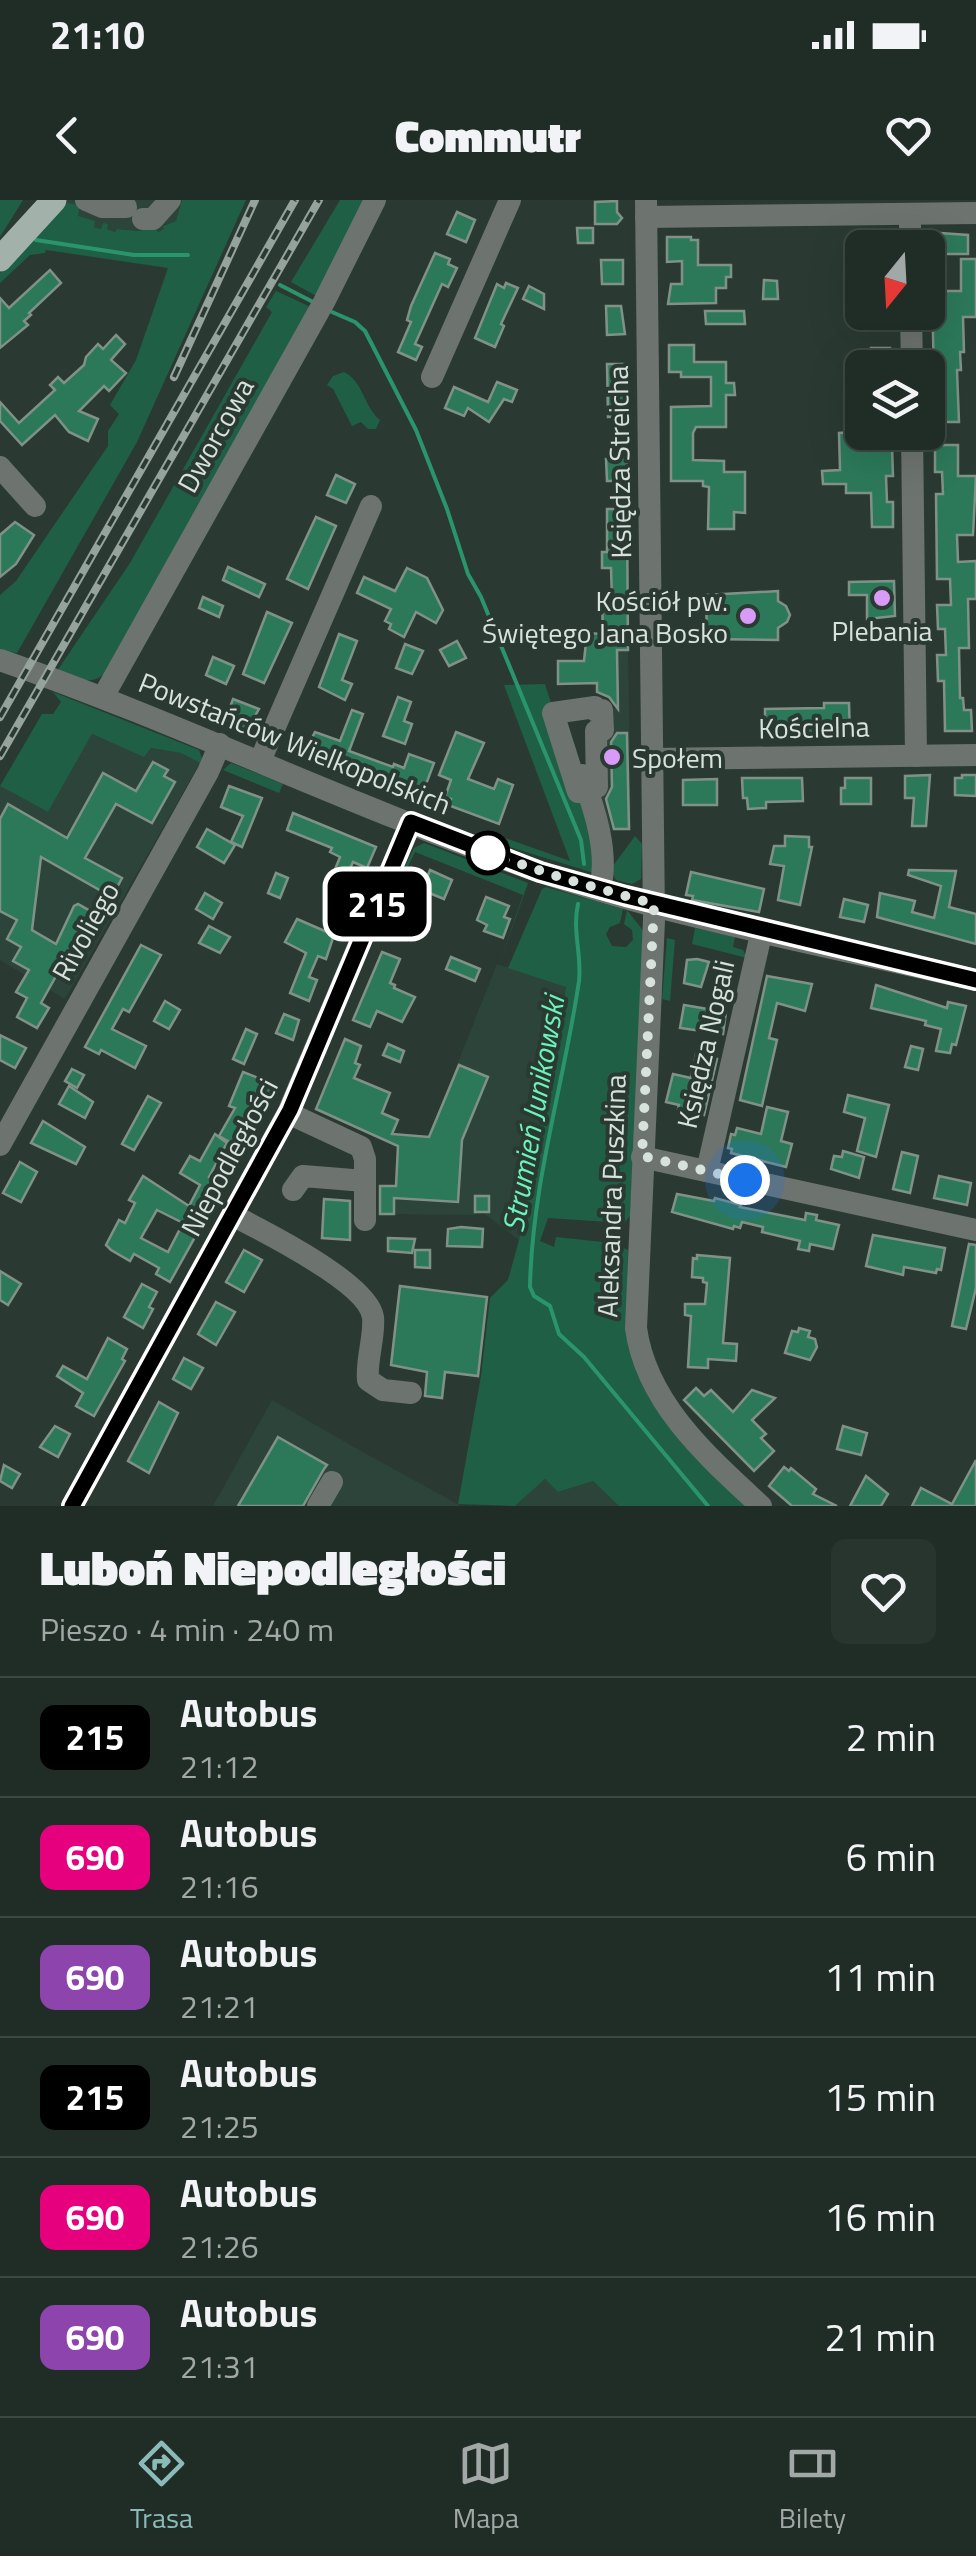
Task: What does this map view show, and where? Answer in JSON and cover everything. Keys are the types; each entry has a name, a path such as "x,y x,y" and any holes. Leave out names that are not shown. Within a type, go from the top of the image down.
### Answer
{"main road":[{"path":"0,259 54,200"}],"street":[{"path":"86,200 102,208 152,207"},
{"name":"Dworcowa","path":"102,697 313,323 376,200"},
{"path":"432,377 510,200"},
{"path":"646,208 976,213"},
{"name":"Księdza Streicha","path":"646,208 654,904"},
{"path":"910,214 910,230"},
{"path":"912,450 916,756"},
{"path":"0,467 35,506"},
{"path":"260,760 371,506"},
{"name":"Powstańców Wielkopolskich","path":"0,660 102,697 511,862 654,904 976,980"},
{"path":"588,790 597,788 596,730 603,730 602,710 596,711 595,707 559,712 588,790 603,864 600,889"},
{"name":"Rivoliego","path":"0,1145 220,744"},
{"name":"Kościelna","path":"653,759 976,755"},
{"name":"Niepodległości","path":"72,1506 288,1113 411,822"},
{"name":"Aleksandra Puszkina","path":"654,904 634,1305 637,1338 644,1367 656,1392 676,1419 760,1506"},
{"name":"Księdza Nogali","path":"706,1171 762,930"},
{"path":"288,1113 356,1143 363,1153 365,1220"},
{"path":"642,1156 976,1230"},
{"path":"293,1190 303,1176 365,1181"},
{"path":"234,1216 306,1254 366,1302 373,1320 368,1380 378,1388 411,1393"},
{"path":"318,1506 332,1482"}],"shaded area":[{"path":"67,200 182,200 176,221 158,232 155,228 116,232 103,224 102,229 94,227 78,217 80,205 47,224 115,236 46,224"},
{"path":"611,649 628,650 631,830 605,831 597,787 597,709 618,708 617,661"},
{"path":"92,734 144,756 151,748 181,753 200,763 65,999 0,960 0,786 48,812"},
{"path":"497,964 566,986 519,1240 482,1212 394,1214 399,1134 429,1136"},
{"path":"272,1400 361,1451 461,1506 213,1506"},
{"path":"545,1479 558,1492 593,1481 619,1506 515,1506"}],"green space":[{"path":"0,200 23,200 0,237"},
{"path":"182,200 246,200 137,442 17,653 0,651 0,595 16,581 108,446 108,431 119,414 110,405 136,360 168,268 46,250 30,255 0,283 0,273 67,203 80,205 78,216 95,221 94,227 101,229 103,223 115,232 156,228 158,232 176,221"},
{"path":"340,200 370,200 320,298 291,282"},
{"path":"276,291 315,309 107,671 90,680 57,671 130,563 272,312 266,307"},
{"path":"344,372 355,381 380,420 376,429 368,429 361,422 352,426 333,389 327,385 333,376"},
{"path":"545,684 592,832 594,873 500,844 502,837 570,861 504,685"},
{"path":"53,692 199,750 202,759 200,763 181,753 151,748 144,757 92,734 48,812 0,786 42,714 53,714 61,702"},
{"path":"231,763 283,784 279,793 223,770"},
{"path":"635,836 642,844 641,879 632,884 616,880 610,870"},
{"path":"424,843 528,883 499,965 523,895 415,852 406,871 403,870 414,848"},
{"path":"546,887 623,909 620,923 610,927 606,934 612,946 626,947 633,940 632,930 624,924 627,910 645,933 630,1216 624,1223 548,1218 540,1241 554,1247 556,1237 612,1243 628,1250 627,1334 745,1506 619,1506 593,1481 558,1492 545,1479 515,1506 458,1504 481,1376 490,1298 508,1280 519,1240 566,987 508,968"},
{"path":"695,928 735,937 733,947 743,950 747,958 692,944"},
{"path":"667,938 675,940 670,1001 662,999"}],"building":[{"path":"617,201 617,212 622,218 617,224 595,224 595,202"},
{"path":"457,212 475,220 466,242 447,234"},
{"path":"577,228 593,228 593,243 578,243"},
{"path":"945,233 968,235 968,254 945,254"},
{"path":"667,237 698,240 698,265 731,265 726,288 716,288 716,303 668,304 671,284 682,284 682,261 667,262"},
{"path":"435,253 450,259 448,264 457,268 448,287 442,284 415,344 422,347 416,360 398,352 411,322 407,320 411,306"},
{"path":"961,259 976,259 976,317 963,317 964,352 960,352 961,370 957,370 959,422 945,422 945,350 933,350 933,330 945,330 945,291 961,291"},
{"path":"601,260 623,260 623,284 602,284"},
{"path":"50,270 61,283 29,313 24,321 28,325 0,348 0,298 9,308"},
{"path":"764,280 777,281 778,299 763,299"},
{"path":"506,283 518,288 495,347 475,338 497,284 504,288"},
{"path":"529,286 544,294 544,309 523,299"},
{"path":"606,306 621,306 625,334 607,335"},
{"path":"705,311 744,311 745,324 706,324"},
{"path":"116,335 125,344 111,360 126,373 109,391 104,386 79,411 98,419 88,441 69,432 55,415 22,445 0,421 0,402 19,423 55,390 50,385 58,377 64,383 84,365 98,344 103,349"},
{"path":"669,345 694,345 694,362 726,362 726,383 734,383 735,395 726,395 726,427 696,427 693,460 724,461 724,472 745,472 745,513 734,512 734,529 708,529 709,487 703,486 703,481 671,481 671,407 711,406 711,377 681,377 681,372 669,372"},
{"path":"607,364 625,364 626,417 608,417"},
{"path":"497,382 517,390 512,402 504,399 489,422 468,408 464,416 445,408 454,387 488,402"},
{"path":"839,433 845,433 845,450 892,450 893,476 886,476 887,502 893,502 893,527 872,527 871,493 846,493 846,484 823,484 822,471 840,470"},
{"path":"958,445 958,476 976,476 973,535 957,535 958,562 976,561 976,599 968,599 969,648 959,648 960,698 964,710 971,710 972,731 945,731 944,681 938,681 937,655 946,655 945,629 938,629 937,605 951,605 950,579 937,579 936,494 943,494 942,472 935,472 935,450"},
{"path":"610,453 623,453 623,459 627,459 627,481 607,481 606,459 610,459"},
{"path":"336,475 355,484 346,503 327,495"},
{"path":"607,509 627,509 628,650 617,650 618,709 609,697 597,692 597,683 558,684 558,661 584,661 587,633 603,634 602,600 612,600 611,568 602,568 602,552 607,552"},
{"path":"316,517 336,526 308,589 287,579"},
{"path":"15,522 34,535 16,564 0,577 0,535"},
{"path":"228,567 265,584 259,597 223,580"},
{"path":"407,568 427,578 443,610 436,623 416,612 404,637 389,629 391,624 385,621 391,609 357,593 364,577 395,591"},
{"name":"Plebania","path":"894,581 895,616 867,619 867,595 849,595 849,582"},
{"name":"Kościół pw. Świętego Jana Bosko","path":"778,591 778,601 790,615 778,628 778,640 707,639 706,595"},
{"path":"203,597 223,606 219,617 199,608"},
{"path":"267,612 292,623 264,683 243,674"},
{"path":"339,634 357,641 342,680 352,684 345,700 319,687"},
{"path":"457,641 466,658 449,666 440,650"},
{"path":"405,644 423,651 412,674 396,668"},
{"path":"213,657 234,666 226,684 206,675"},
{"path":"398,697 411,702 404,721 412,724 405,744 383,736"},
{"path":"233,699 259,709 247,730 225,721"},
{"path":"824,703 849,703 850,735 765,736 765,709 824,708"},
{"path":"352,710 363,714 349,751 393,767 394,764 404,768 409,754 434,763 422,795 305,751 315,732 340,741"},
{"path":"456,732 484,743 468,779 494,789 498,779 513,785 499,824 448,805 451,799 445,797 451,780 439,775"},
{"path":"617,733 627,733 629,829 614,829 606,799 612,787 611,742"},
{"path":"153,762 168,770 164,776 175,782 152,823 116,804 85,858 122,878 112,897 41,857 32,930 56,944 74,906 78,904 99,916 72,964 65,960 41,1003 49,1008 37,1028 17,1017 27,998 16,992 29,970 13,961 21,947 7,939 17,920 0,911 0,819 8,804 67,838 103,773 136,791"},
{"path":"930,775 926,826 912,826 914,798 905,798 905,776"},
{"path":"976,775 976,796 955,795 955,778"},
{"path":"742,778 802,778 803,801 766,802 766,808 748,809"},
{"path":"845,778 871,778 871,804 841,804"},
{"path":"717,779 717,805 683,805 683,780"},
{"path":"229,786 262,798 242,847 231,842 243,816 221,807"},
{"path":"293,813 376,847 367,868 353,862 344,883 332,877 340,857 330,852 332,848 287,830"},
{"path":"207,829 235,845 224,863 197,847"},
{"path":"785,836 809,837 812,847 800,905 778,900 784,866 770,864 774,846 785,846"},
{"path":"430,870 452,880 444,899 422,890"},
{"path":"909,870 956,871 949,907 976,914 976,944 877,917 880,893 915,901 912,912 934,918 941,886 908,875"},
{"path":"691,872 764,889 759,912 692,900 693,896 686,895"},
{"path":"276,873 288,878 280,898 268,893"},
{"path":"205,893 222,903 213,919 196,909"},
{"path":"486,897 509,906 504,917 510,919 503,938 484,931 487,925 477,920"},
{"path":"844,899 868,905 864,922 840,917"},
{"path":"297,919 334,935 326,959 318,956 309,977 317,980 309,1001 290,993 306,953 285,942"},
{"path":"209,926 230,937 220,953 199,943"},
{"path":"141,945 161,955 129,1012 123,1009 112,1029 146,1046 135,1068 101,1050 99,1054 85,1047"},
{"path":"382,952 400,959 390,983 415,997 402,1022 377,1011 370,1027 353,1020"},
{"path":"451,957 480,969 475,981 446,969"},
{"path":"687,960 709,962 701,987 684,983"},
{"path":"767,976 812,984 805,1011 777,1003 769,1038 777,1040 762,1106 740,1100"},
{"path":"876,985 947,1008 948,1002 966,1006 956,1045 952,1044 950,1053 936,1051 941,1029 925,1025 926,1021 871,1008"},
{"path":"165,1001 180,1010 169,1029 154,1021"},
{"path":"684,1005 726,1012 723,1034 680,1028"},
{"path":"284,1014 299,1020 293,1040 276,1033"},
{"path":"246,1029 257,1034 244,1064 233,1059"},
{"path":"0,1035 26,1048 15,1068 0,1060"},
{"path":"345,1039 361,1046 355,1063 360,1065 354,1078 390,1093 382,1113 398,1120 392,1134 429,1137 459,1065 488,1077 462,1140 458,1202 394,1198 394,1214 380,1214 380,1186 396,1186 398,1146 316,1109"},
{"path":"388,1044 404,1051 400,1062 383,1055"},
{"path":"911,1046 923,1049 918,1070 905,1067"},
{"path":"696,1054 717,1059 704,1115 666,1102 673,1074 691,1078"},
{"path":"72,1069 84,1075 77,1088 65,1081"},
{"path":"243,1072 274,1084 242,1149 219,1136 235,1108 229,1106"},
{"path":"69,1086 93,1102 85,1118 59,1104"},
{"path":"848,1095 889,1105 876,1157 857,1151 865,1118 844,1112"},
{"path":"148,1096 161,1103 134,1150 122,1144"},
{"path":"767,1107 788,1112 781,1141 792,1144 786,1167 731,1153 728,1148 731,1134 735,1135 737,1128 761,1134"},
{"path":"43,1121 85,1147 76,1164 31,1143"},
{"path":"215,1134 227,1143 209,1177 224,1185 170,1282 156,1274 159,1268 134,1254 130,1261 106,1245 119,1220 125,1223 135,1203 129,1200 143,1176 189,1206 200,1185 180,1173 190,1156 200,1161","holes":["157,1210 183,1223 168,1252 141,1238"]},
{"path":"843,1151 864,1157 859,1178 831,1169 834,1156 842,1157"},
{"path":"902,1152 918,1156 910,1193 893,1189"},
{"path":"20,1162 37,1172 21,1202 3,1193"},
{"path":"939,1176 971,1183 967,1205 934,1198"},
{"path":"677,1194 714,1201 715,1198 805,1220 806,1213 817,1215 816,1220 839,1225 833,1249 810,1244 809,1251 798,1249 800,1241 762,1232 763,1227 742,1222 740,1228 733,1229 672,1212"},
{"path":"475,1196 489,1196 489,1212 475,1212"},
{"path":"324,1199 350,1201 350,1240 322,1238"},
{"path":"448,1229 483,1229 482,1247 447,1246"},
{"path":"873,1235 945,1248 941,1270 936,1273 904,1267 903,1275 866,1266"},
{"path":"388,1238 415,1239 412,1253 388,1251"},
{"path":"969,1244 976,1245 976,1288 966,1329 952,1326"},
{"path":"244,1250 262,1260 244,1292 226,1282"},
{"path":"415,1250 430,1250 430,1268 415,1267"},
{"path":"697,1255 730,1258 723,1343 737,1344 736,1361 708,1359 708,1368 688,1367 691,1316 685,1315 685,1304 705,1304 707,1283 703,1278 692,1277 693,1258 697,1259"},
{"path":"0,1271 21,1284 8,1305 0,1300"},
{"path":"142,1284 157,1292 143,1328 124,1317"},
{"path":"400,1286 487,1297 478,1376 445,1372 442,1398 425,1396 427,1372 391,1365"},
{"path":"216,1302 235,1312 216,1345 198,1334"},
{"path":"799,1328 810,1331 808,1337 815,1339 817,1347 810,1360 785,1353 792,1331 798,1332"},
{"path":"108,1338 127,1349 122,1359 125,1361 94,1416 76,1406 83,1393 57,1376 63,1366 87,1379"},
{"path":"184,1358 203,1368 191,1389 173,1379"},
{"path":"696,1388 704,1396 711,1390 733,1412 752,1390 775,1398 752,1420 766,1434 761,1438 774,1451 754,1471 684,1400"},
{"path":"159,1402 178,1413 149,1473 128,1461"},
{"path":"55,1426 70,1434 58,1457 40,1447"},
{"path":"843,1426 867,1433 861,1455 837,1449"},
{"path":"278,1437 327,1465 303,1506 238,1506"},
{"path":"976,1460 976,1506 912,1506 921,1488 952,1504"},
{"path":"4,1465 20,1474 12,1488 0,1481"},
{"path":"784,1467 789,1471 791,1468 816,1489 813,1494 837,1506 792,1506 769,1486"},
{"path":"866,1476 888,1494 881,1506 850,1506"}],"waterway":[{"name":"Strumień Junikowski","path":"36,240 134,255 188,255"},
{"name":"Strumień Junikowski","path":"280,285 315,303"},
{"name":"Strumień Junikowski","path":"332,312 365,331 416,430 468,574 581,840 584,864"},
{"name":"Strumień Junikowski","path":"578,904 579,981 542,1171 530,1287 534,1296 550,1306 559,1334 584,1357 708,1506"}],"railway":[{"path":"174,377 255,200"},
{"path":"0,717 295,200"},
{"path":"0,756 319,200"}],"bus line":[{"name":"215","path":"72,1506 290,1110 411,822 540,872 696,914 976,980"}],"place":[{"name":"Plebania","path":"882,598"},
{"name":"Kościół pw. Świętego Jana Bosko","path":"748,616"},
{"name":"Społem","path":"612,757"}],"route":[{"path":"488,853 654,904 642,1156 745,1180"}]}
